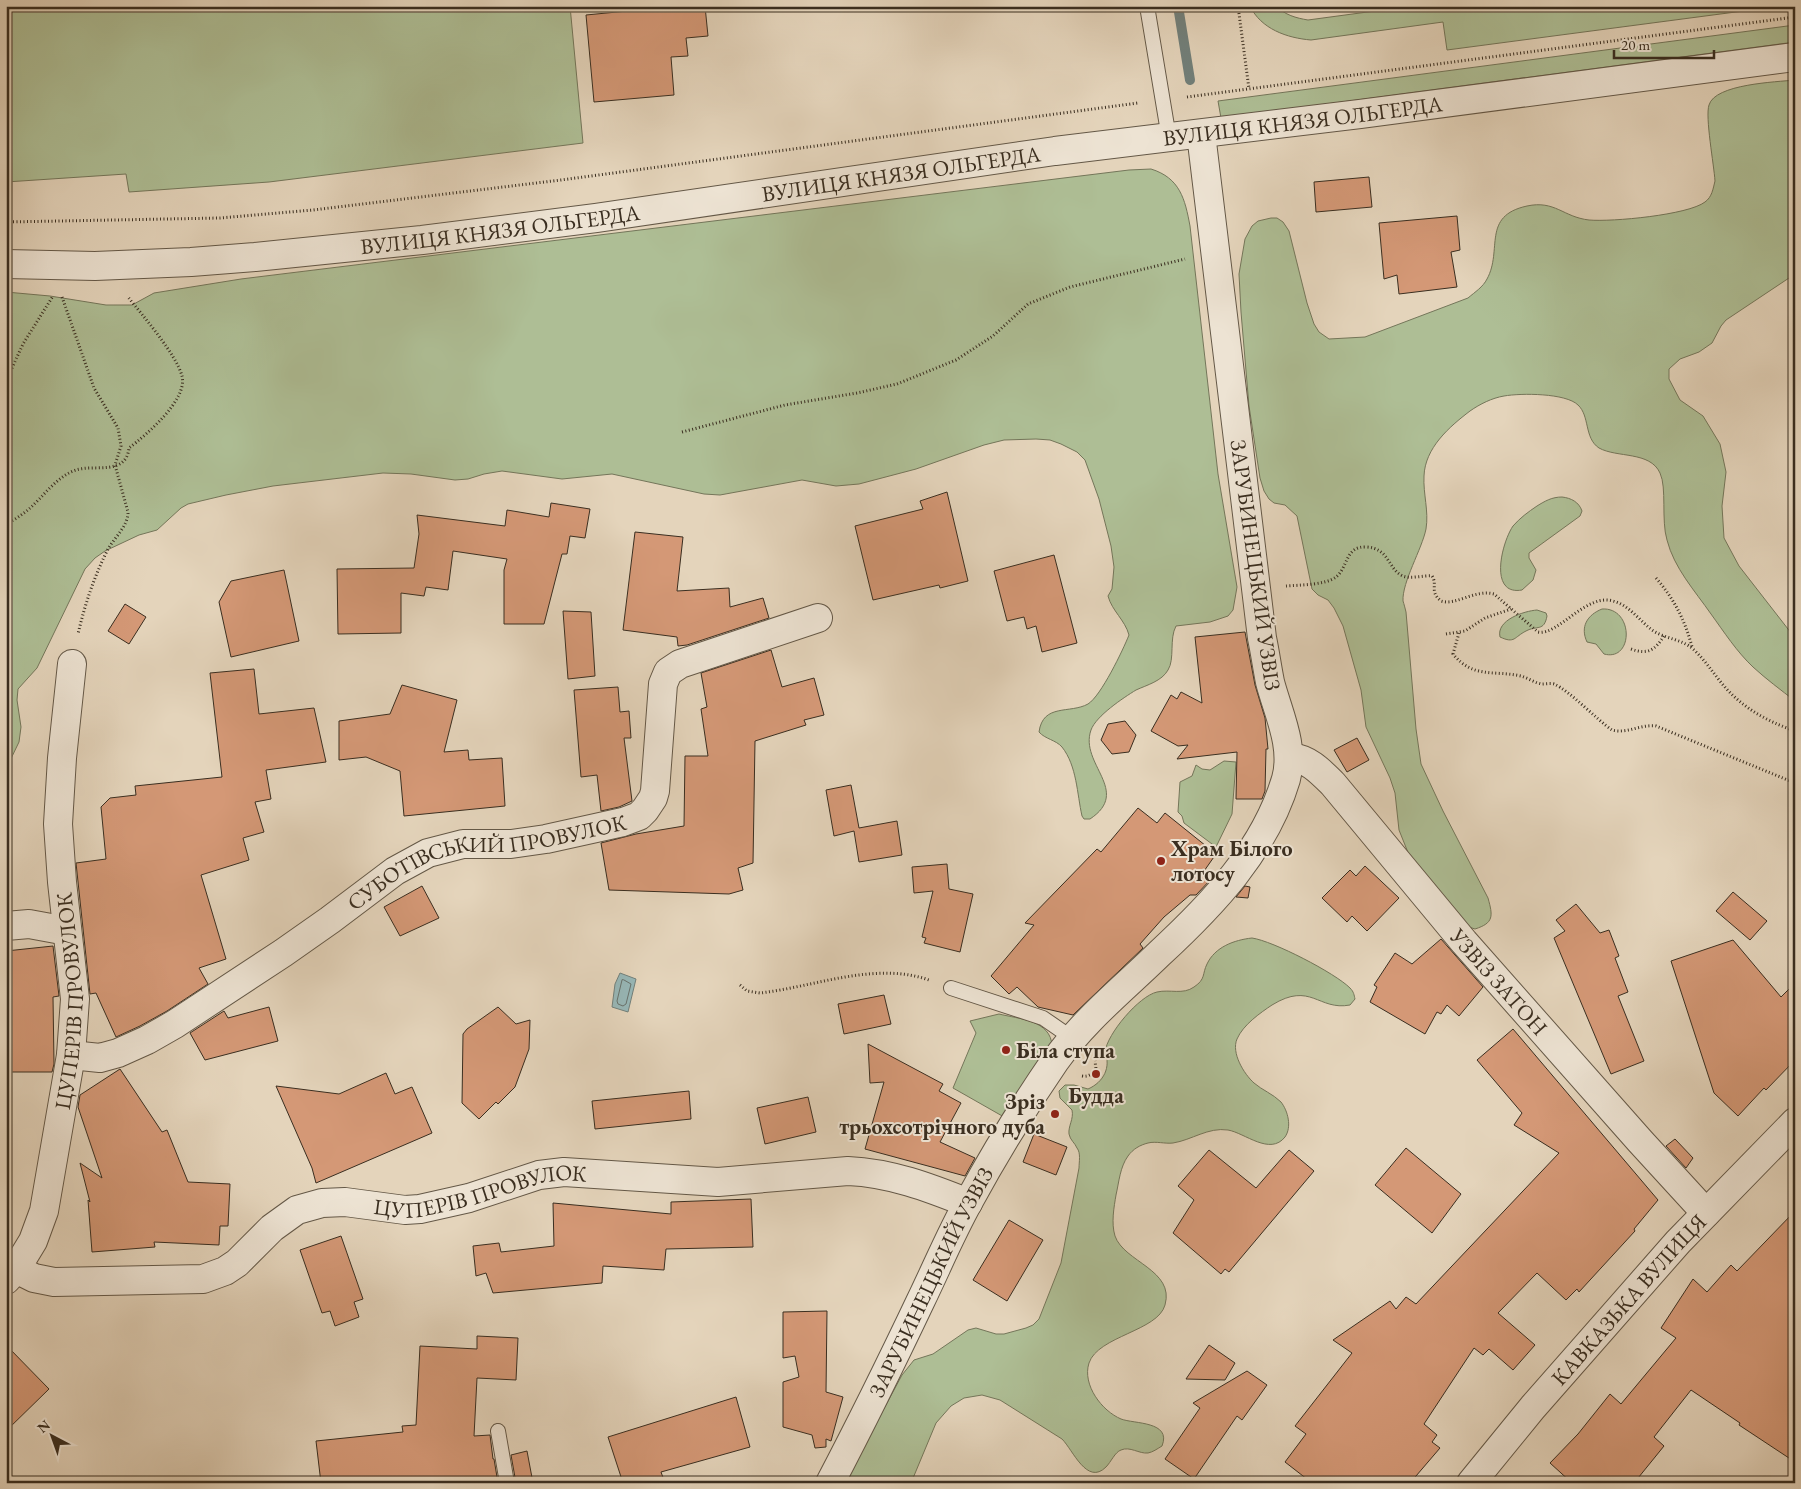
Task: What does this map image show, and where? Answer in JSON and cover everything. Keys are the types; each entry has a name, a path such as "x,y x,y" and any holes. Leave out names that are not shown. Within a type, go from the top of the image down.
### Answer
{"street":[{"name":"ВУЛИЦЯ КНЯЗЯ ОЛЬГЕРДА","path":"6,264 55,276 95,266 255,257 412,241 605,217 1055,151 1170,138 1795,57"},
{"name":"ЗАРУБИНЕЦЬКИЙ УЗВІЗ","path":"830,1483 876,1394 968,1203 1010,1128 1072,1038 1087,1021 1192,922 1235,875 1252,852 1275,810 1286,779 1290,756 1269,676 1262,638 1201,134"},
{"name":"СУБОТІВСЬКИЙ ПРОВУЛОК","path":"71,1055 100,1058 118,1053 147,1040 283,953 395,871 428,853 463,844 511,844 546,839 623,822 639,816 649,805 656,791 663,684 668,672 680,664 818,618"},
{"name":"ЦУПЕРІВ ПРОВУЛОК","path":"72,664 62,758 58,824 75,999 71,1055 44,1211 33,1241 11,1274 54,1282 203,1279 220,1273 237,1263 284,1218 310,1206 333,1201 405,1210 420,1209 469,1198 522,1180 551,1173 618,1174 718,1182 848,1171 863,1172 904,1179 968,1203"},
{"name":"УЗВІЗ ЗАТОН","path":"1290,756 1307,761 1315,766 1333,784 1464,942 1706,1213"},
{"path":"6,926 30,924 67,930"},
{"name":"КАВКАЗЬКА ВУЛИЦЯ","path":"1470,1483 1587,1346 1706,1213 1795,1122"}],"lane":[{"path":"1147,6 1170,138"},
{"path":"951,988 1043,1018 1072,1038"},
{"path":"498,1431 506,1483"}],"path":[{"path":"1238,6 1249,88"},
{"path":"6,222 210,218 312,210 571,178 1795,16"},
{"path":"682,432 725,419 785,405 898,384 956,360 992,336 1028,304 1070,288 1215,252"},
{"path":"6,381 55,276"},
{"path":"55,276 94,388 118,428 121,446 115,465 128,507 128,516 124,525 109,549 88,596 78,637"},
{"path":"6,524 28,510 68,474 76,470 100,469 124,463 128,458 129,448 148,434 180,394 183,378 175,361 152,327 123,290"},
{"path":"1313,583 1334,579 1343,569 1349,554 1365,546 1374,548 1384,554 1402,576 1432,576 1435,594 1441,601 1451,602 1473,595 1490,593 1500,598 1535,630 1545,633 1576,612 1600,601 1610,600 1624,606 1664,636 1692,648 1724,686 1750,710 1766,720 1795,731"},
{"path":"1656,578 1682,614 1692,648"},
{"path":"1446,634 1459,633 1485,618 1511,609"},
{"path":"1459,633 1453,654 1470,668 1484,673 1512,675 1542,684 1553,684 1567,693 1612,730 1620,732 1649,725 1656,726 1795,783"},
{"path":"1631,649 1639,652 1648,652 1660,643 1664,636"},
{"path":"740,985 747,991 760,993 864,974 892,972 917,976 951,988"}],"green space":[{"path":"6,6 570,6 583,143 269,182 129,192 126,174 6,182"},
{"path":"1250,6 1276,6 1291,16 1308,20 1412,6 1766,6 1766,8 1447,50 1443,22 1311,40 1293,37 1276,31 1261,21"},
{"path":"1795,25 1795,42 1221,118 1218,101"},
{"path":"1795,80 1795,274 1726,320 1712,343 1699,352 1680,359 1669,369 1669,379 1680,400 1703,416 1720,444 1726,472 1722,506 1724,538 1739,566 1795,638 1795,701 1747,661 1680,570 1670,550 1665,532 1662,479 1655,466 1641,458 1599,448 1591,439 1582,410 1572,401 1564,398 1532,394 1504,396 1495,398 1470,411 1446,431 1433,447 1425,466 1426,529 1409,575 1403,601 1406,612 1416,729 1421,764 1488,898 1491,910 1489,921 1486,924 1475,929 1466,926 1409,855 1399,830 1395,793 1390,778 1366,727 1361,690 1343,626 1328,600 1318,595 1312,589 1297,516 1285,505 1274,503 1264,491 1260,478 1249,406 1241,312 1239,274 1245,239 1252,226 1258,221 1277,218 1283,222 1289,231 1307,303 1314,324 1319,332 1329,339 1365,337 1468,298 1479,289 1487,279 1491,268 1498,226 1513,211 1527,206 1545,205 1572,216 1589,220 1614,220 1649,217 1683,211 1705,202 1711,195 1715,181 1708,120 1709,105 1714,98 1734,88 1747,85"},
{"path":"1151,169 1169,178 1175,184 1183,198 1188,216 1218,474 1237,587 1233,610 1228,616 1210,622 1176,626 1170,665 1165,674 1158,680 1136,690 1117,702 1094,725 1089,742 1106,788 1106,798 1102,809 1090,819 1084,819 1082,816 1074,771 1067,755 1060,745 1039,732 1046,717 1052,713 1081,707 1093,699 1111,672 1129,635 1108,596 1112,589 1114,567 1111,546 1099,499 1085,460 1077,452 1061,444 1050,440 1036,439 1004,440 984,445 916,469 859,484 836,486 802,480 720,495 704,494 612,474 562,479 502,471 455,480 411,474 383,473 273,486 188,504 157,530 139,535 105,551 85,569 37,668 18,689 17,700 21,727 19,742 6,769 6,292 50,296 106,305 132,305 154,293 241,279 1129,170"},
{"path":"1562,497 1577,503 1582,511 1580,516 1529,553 1529,558 1536,570 1533,580 1522,590 1511,590 1505,585 1501,577 1501,566 1505,544 1513,526 1524,515 1543,502"},
{"path":"1602,609 1613,611 1620,616 1625,624 1625,643 1621,650 1614,654 1604,654 1596,644 1587,642 1585,637 1586,622 1592,615"},
{"path":"1537,610 1546,613 1547,616 1542,626 1530,629 1512,640 1500,637 1502,626 1507,621 1519,614"},
{"path":"1224,761 1236,762 1232,814 1216,847 1184,823 1182,816 1178,812 1180,782 1192,776 1196,765 1202,769 1210,770"},
{"path":"1252,938 1274,945 1318,966 1350,988 1355,999 1350,1005 1339,1006 1305,996 1285,998 1257,1016 1248,1024 1237,1039 1237,1057 1246,1074 1260,1088 1281,1102 1286,1110 1288,1129 1285,1137 1279,1142 1265,1144 1228,1130 1214,1130 1173,1143 1151,1142 1142,1145 1134,1149 1125,1160 1119,1180 1114,1210 1113,1226 1115,1236 1128,1253 1147,1267 1163,1283 1166,1293 1165,1305 1160,1314 1151,1321 1104,1346 1095,1354 1089,1363 1088,1380 1095,1396 1114,1415 1121,1419 1150,1425 1162,1432 1164,1438 1162,1446 1148,1453 1128,1449 1121,1450 1106,1467 1099,1472 1093,1472 1081,1464 1062,1439 1000,1400 982,1395 964,1398 951,1406 936,1423 911,1483 844,1483 902,1375 914,1360 933,1354 968,1330 976,1328 996,1334 1004,1334 1033,1325 1039,1319 1061,1263 1080,1158 1079,1152 1069,1134 1072,1110 1060,1098 1059,1091 1065,1085 1074,1085 1088,1089 1102,1078 1105,1074 1107,1063 1105,1052 1107,1044 1118,1026 1133,1008 1157,992 1185,991 1194,987 1200,981 1210,958 1215,953 1226,945"},
{"path":"999,1014 1024,1019 1040,1026 1050,1037 1052,1046 1004,1117 953,1088 976,1033 970,1021"}],"water":[{"path":"620,973 636,979 628,1012 612,1007 615,984"}],"building":[{"path":"679,6 705,6 708,36 686,38 688,56 671,57 674,95 594,102 586,15"},
{"path":"1369,177 1372,207 1316,212 1314,182"},
{"path":"1457,216 1460,250 1451,252 1457,287 1399,294 1397,275 1384,279 1379,223"},
{"path":"947,492 968,581 940,588 939,585 873,600 855,526 923,509 920,501"},
{"path":"551,503 590,509 585,538 570,536 567,554 562,554 544,624 504,624 504,570 507,559 453,551 448,590 426,587 424,596 401,593 401,633 338,634 337,569 414,568 419,534 417,515 505,526 507,510 549,517"},
{"path":"635,532 683,537 677,591 729,588 730,607 763,598 769,618 687,645 678,646 677,637 623,630"},
{"path":"1054,555 1077,643 1042,652 1036,626 1027,629 1024,617 1007,621 994,571"},
{"path":"284,570 299,641 231,657 219,602 231,581"},
{"path":"125,604 146,617 129,644 108,631"},
{"path":"563,611 591,612 595,676 568,679"},
{"path":"1245,632 1255,685 1265,718 1268,749 1266,749 1265,791 1262,799 1236,799 1237,752 1177,759 1188,745 1178,746 1151,731 1171,695 1177,699 1181,692 1202,703 1195,637"},
{"path":"771,650 782,687 814,678 824,715 804,720 806,725 755,741 753,863 738,868 743,890 729,894 609,890 601,843 636,834 684,826 685,756 708,756 701,709 707,707 701,673"},
{"path":"254,669 259,714 314,708 326,762 266,770 271,799 255,802 264,832 243,838 249,860 201,875 226,959 199,968 208,984 167,1011 116,1037 96,993 90,994 76,863 106,859 101,807 110,798 136,795 135,786 222,777 210,673"},
{"path":"402,685 457,700 444,752 468,750 469,760 502,758 505,806 404,816 400,771 366,757 339,760 339,721 390,714"},
{"path":"618,687 620,712 629,711 631,738 624,738 632,801 619,807 601,811 597,775 581,777 574,690"},
{"path":"1125,721 1136,735 1129,752 1112,754 1101,740 1108,724"},
{"path":"1357,738 1369,760 1347,772 1334,750"},
{"path":"851,785 859,828 897,821 902,855 859,862 854,831 834,836 826,790"},
{"path":"1138,808 1157,823 1165,813 1216,854 1202,874 1213,877 1196,895 1190,895 1164,917 1140,944 1143,948 1073,1015 1038,1007 1017,987 1009,994 991,976 1034,925 1025,923 1097,849 1101,852"},
{"path":"947,864 949,889 973,894 960,952 924,943 926,938 922,937 933,891 914,893 912,867"},
{"path":"1365,866 1399,898 1367,931 1352,916 1347,922 1322,898 1350,870 1356,876"},
{"path":"422,886 439,918 400,936 384,907"},
{"path":"1245,886 1250,887 1248,898 1236,897"},
{"path":"1733,892 1767,921 1750,940 1716,911"},
{"path":"1576,904 1600,933 1609,930 1619,956 1615,958 1628,992 1618,996 1644,1061 1611,1074 1554,938 1565,931 1556,920"},
{"path":"1441,939 1483,987 1459,1016 1447,1005 1441,1014 1437,1012 1425,1034 1370,1002 1377,987 1374,985 1395,953 1412,964"},
{"path":"1733,940 1781,997 1795,983 1795,1060 1766,1090 1764,1088 1738,1116 1714,1093 1671,961"},
{"path":"53,946 59,996 53,997 54,1064 52,1072 6,1072 6,951"},
{"path":"884,995 891,1024 844,1034 838,1004"},
{"path":"269,1007 278,1041 205,1060 190,1033 224,1011 228,1018"},
{"path":"498,1007 516,1024 530,1020 529,1049 515,1087 479,1119 462,1103 463,1034 467,1029"},
{"path":"1513,1029 1658,1200 1634,1229 1635,1231 1579,1292 1577,1289 1566,1300 1537,1273 1498,1313 1535,1345 1513,1370 1489,1349 1483,1355 1474,1348 1424,1424 1437,1435 1432,1442 1440,1448 1410,1483 1312,1483 1285,1462 1306,1434 1295,1426 1352,1353 1333,1340 1390,1301 1396,1309 1406,1297 1416,1304 1559,1153 1514,1125 1522,1113 1477,1060"},
{"path":"868,1044 943,1084 939,1091 961,1103 940,1142 975,1158 965,1176 865,1149 884,1082 870,1083"},
{"path":"120,1069 162,1132 167,1130 188,1182 230,1184 228,1226 220,1226 219,1245 154,1242 155,1247 92,1252 88,1200 90,1202 80,1163 102,1178 78,1107 80,1095"},
{"path":"386,1073 395,1094 412,1087 432,1133 316,1183 312,1168 276,1086 339,1094"},
{"path":"689,1091 691,1119 595,1129 592,1101"},
{"path":"808,1097 816,1132 765,1144 757,1108"},
{"path":"1034,1134 1067,1147 1056,1175 1023,1162"},
{"path":"1675,1139 1693,1158 1686,1168 1666,1146"},
{"path":"1406,1148 1461,1194 1432,1233 1375,1185"},
{"path":"1209,1150 1256,1188 1289,1150 1314,1171 1229,1272 1225,1269 1221,1274 1173,1233 1194,1200 1178,1186"},
{"path":"751,1199 753,1247 666,1249 664,1270 603,1266 602,1283 493,1293 486,1273 476,1276 473,1246 499,1243 501,1252 554,1246 553,1203 671,1214 671,1202"},
{"path":"1795,1211 1795,1462 1691,1390 1654,1437 1664,1446 1634,1483 1572,1483 1550,1463 1578,1434 1610,1394 1621,1404 1676,1338 1661,1328 1693,1279 1707,1292 1731,1265 1737,1271"},
{"path":"1009,1220 1043,1240 1007,1301 973,1280"},
{"path":"341,1236 363,1299 354,1302 359,1317 335,1326 330,1311 322,1313 300,1250"},
{"path":"827,1311 826,1392 843,1397 831,1441 826,1439 826,1447 815,1448 812,1435 783,1427 783,1382 799,1377 795,1356 783,1358 783,1312"},
{"path":"477,1336 518,1338 516,1380 477,1378 474,1436 490,1435 498,1483 321,1483 316,1441 403,1432 402,1426 416,1425 420,1346 477,1349"},
{"path":"6,1345 49,1389 6,1431"},
{"path":"1209,1345 1235,1363 1225,1380 1186,1379"},
{"path":"1247,1371 1267,1385 1242,1420 1237,1416 1194,1479 1165,1459 1200,1408 1193,1403"},
{"path":"736,1397 750,1447 661,1472 665,1483 623,1483 608,1437"},
{"path":"527,1451 533,1483 516,1483 511,1455"}],"waterway":[{"path":"1178,6 1190,80"}],"place":[{"name":"Храм Білого лотосу","path":"1161,861"},
{"name":"Біла ступа","path":"1006,1050"},
{"name":"Будда","path":"1096,1074"},
{"name":"Зріз трьохсотрічного дуба","path":"1055,1114"}]}
